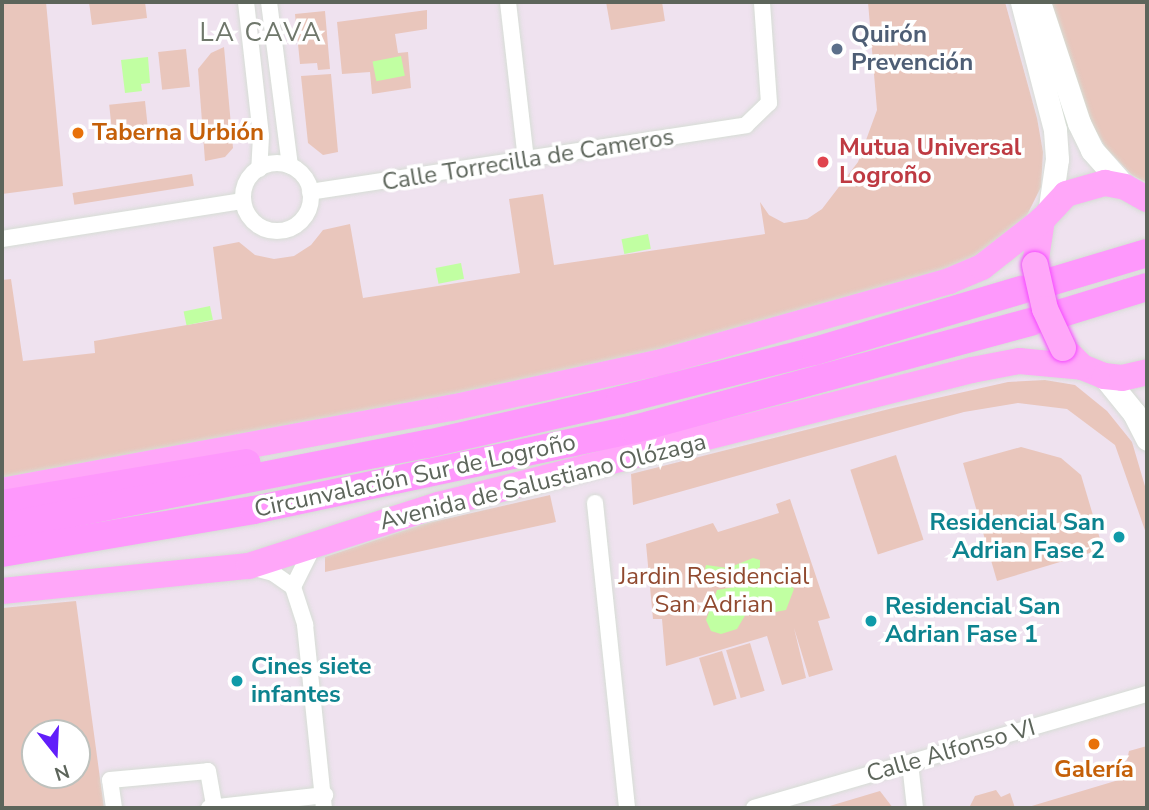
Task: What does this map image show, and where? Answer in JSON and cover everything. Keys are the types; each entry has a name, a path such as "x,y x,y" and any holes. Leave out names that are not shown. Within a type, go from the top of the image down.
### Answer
{"highway":[{"path":"1044,273 1147,253"},
{"path":"1062,313 1147,287"},
{"name":"Circunvalación Sur de Logroño","path":"2,527 309,467 621,401 815,351 1021,290"},
{"name":"Circunvalación Sur de Logroño","path":"2,553 254,510 634,429 825,381 1031,323"},
{"path":"2,504 242,463 309,467"},
{"path":"2,570 150,547 254,510"}],"main road":[{"path":"1022,2 1055,130 1057,159 1046,214 1045,309 1063,348 1093,372 1134,413 1147,439"},
{"path":"1040,2 1079,124 1092,150 1142,196"},
{"path":"2,491 451,408 658,363 949,281 992,260 1084,186 1142,196"},
{"name":"Avenida de Salustiano Olózaga","path":"2,591 249,566 438,505 972,370 1019,361 1122,378 1147,372"}],"street":[{"path":"246,2 261,136 259,169 247,182 243,201 259,226 278,231 289,229 306,214 310,192 307,181 290,166 269,2"},
{"path":"508,2 526,159"},
{"name":"Calle Torrecilla de Cameros","path":"310,192 746,125 764,113 771,94 762,2"},
{"path":"259,169 290,166"},
{"path":"2,239 243,201"},
{"path":"595,503 627,808"},
{"path":"293,587 313,547"},
{"path":"114,808 110,780 208,771 211,807 324,802 305,625 293,587 273,573 249,566"},
{"name":"Calle Alfonso VI","path":"754,808 1147,694"},
{"path":"910,763 915,808"}],"green space":[{"path":"2,2 46,2 63,186 2,194"},
{"path":"89,2 145,2 147,18 92,25"},
{"path":"606,2 662,2 665,21 611,30"},
{"path":"868,2 1005,2 1037,118 1043,152 1041,187 1027,215 1003,241 954,270 594,369 2,486 2,280 11,279 23,361 95,353 94,341 222,319 213,247 239,242 255,255 274,259 294,256 311,245 323,230 350,224 363,298 520,273 509,199 543,194 554,265 765,234 760,202 769,215 784,223 807,219 822,209 858,162 877,110"},
{"path":"1048,2 1147,2 1147,183 1132,175 1106,148 1090,122"},
{"path":"427,10 427,29 395,34 398,53 408,52 411,88 372,94 370,72 342,74 337,22"},
{"path":"325,11 330,69 318,70 317,63 300,64 295,14"},
{"path":"224,47 233,148 225,157 205,161 198,69 211,53"},
{"path":"186,49 190,87 162,90 158,52"},
{"path":"331,74 338,152 323,155 308,143 301,76"},
{"path":"145,101 148,131 112,135 109,105"},
{"path":"192,174 194,186 74,205 72,193"},
{"path":"1045,380 1075,385 1107,411 1132,442 1147,493 1147,536 1115,445 1067,409 1018,403 964,412 633,505 631,474 893,408 1008,382"},
{"path":"1021,447 1061,458 1081,475 1103,549 997,581 963,463"},
{"path":"896,455 924,540 878,554 850,470"},
{"path":"550,495 556,522 325,572 325,557 424,524"},
{"name":"Jardin Residencial San Adrian","path":"790,499 830,618 818,621 833,670 809,677 794,628 806,678 782,685 767,636 666,666 662,619 653,619 646,544 713,523 718,532 779,513 776,504"},
{"path":"76,601 104,808 2,808 2,608"},
{"path":"750,643 765,691 741,698 726,650"},
{"path":"722,651 737,699 714,706 699,658"},
{"path":"1147,746 1147,808 1025,808 1122,779 1118,766 1127,760 1129,751"},
{"path":"996,790 1001,797 1010,793 1015,808 969,808 975,796"},
{"path":"880,791 893,808 823,808"}],"shaded area":[{"path":"401,56 405,76 376,81 373,62"},
{"path":"148,57 150,83 141,84 142,91 125,93 121,60"},
{"path":"648,234 651,249 624,254 621,239"},
{"path":"461,263 464,279 439,284 435,268"},
{"path":"210,306 213,320 187,325 184,312"},
{"path":"753,558 760,560 760,567 742,579 727,580 704,573 706,565 728,568"},
{"path":"778,572 794,589 786,610 770,613 750,607 737,629 721,634 711,631 706,620 717,590 751,584"}],"place":[{"name":"Quirón Prevención","path":"837,49"},
{"name":"Taberna Urbión","path":"78,133"},
{"name":"Mutua Universal Logroño","path":"823,162"},
{"name":"Residencial San Adrian Fase 2","path":"1119,537"},
{"name":"Residencial San Adrian Fase 1","path":"871,621"},
{"name":"Cines siete infantes","path":"237,681"},
{"name":"Galería","path":"1094,744"}],"district":[{"name":"LA CAVA","path":"261,33"}]}
